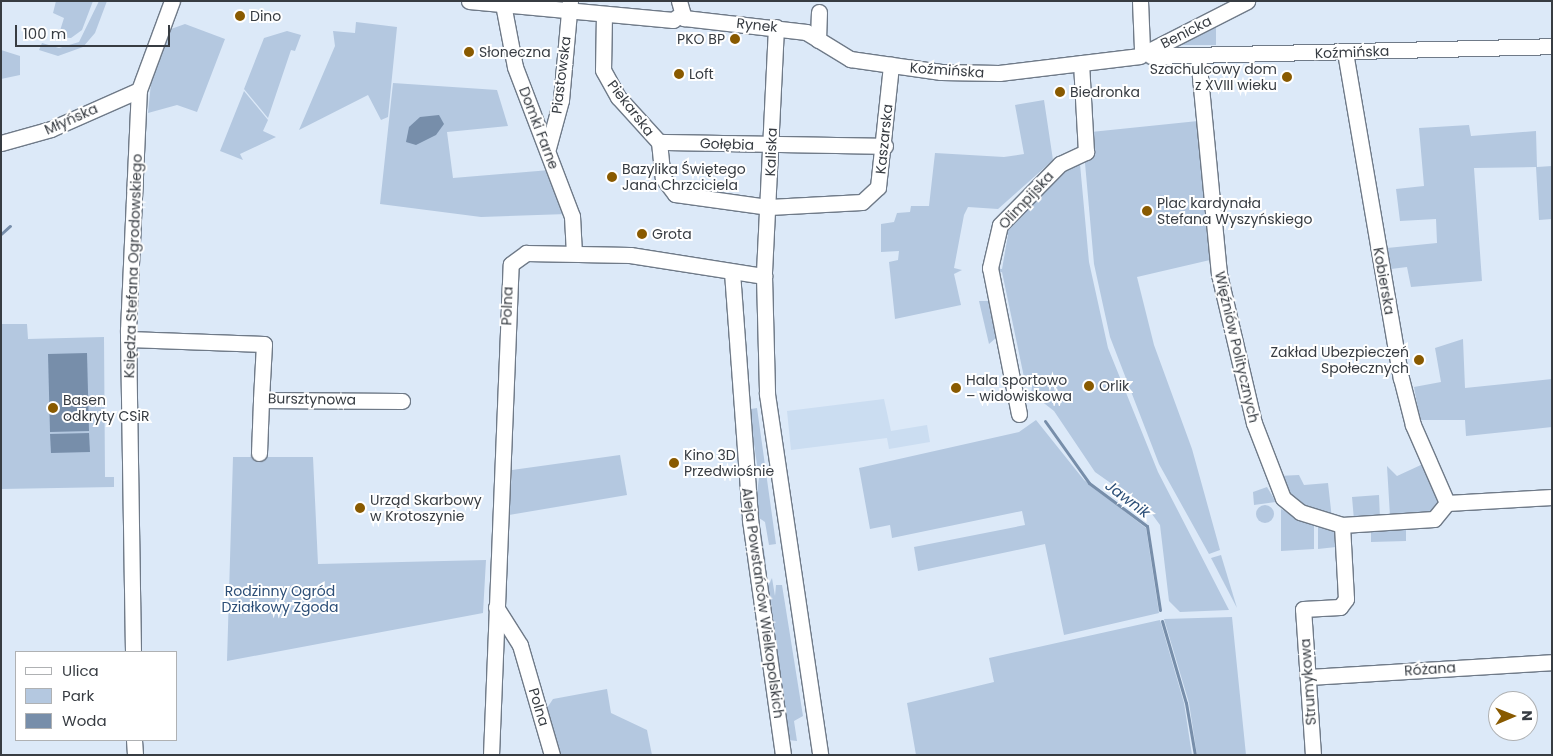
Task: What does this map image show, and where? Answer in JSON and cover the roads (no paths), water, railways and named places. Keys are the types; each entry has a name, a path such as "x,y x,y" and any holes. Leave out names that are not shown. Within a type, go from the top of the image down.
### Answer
{"street":[{"name":"Księdza Stefana Ogrodowskiego","path":"133,651 128,339 140,90 172,1"},
{"name":"Rynek","path":"469,1 570,6 604,14 673,20 680,8 806,32 818,40"},
{"path":"1140,1 1146,53"},
{"name":"Benicka","path":"1146,53 1247,1"},
{"name":"Domki Farne","path":"502,4 515,67 548,148 572,216 574,252"},
{"name":"Piastowska","path":"548,148 559,113 570,6"},
{"path":"818,40 819,12"},
{"name":"Piekarska","path":"604,14 603,70 618,97 659,142"},
{"name":"Kaliska","path":"764,276 772,145 776,27"},
{"name":"Koźmińska","path":"818,40 850,59 977,74 1077,64 1146,53 1198,56 1552,46"},
{"name":"Kobierska","path":"1345,52 1401,378 1413,425 1447,503"},
{"name":"Więźniów Politycznych","path":"1198,56 1219,274 1254,423 1284,498 1300,512 1342,525 1434,520 1447,503"},
{"name":"Olimpijska","path":"1020,414 990,268 1000,225 1060,164 1086,152 1077,64"},
{"name":"Kaszarska","path":"659,142 663,178 675,194 769,207 869,199 878,187 885,146 891,65"},
{"name":"Młyńska","path":"1,144 51,129 140,90"},
{"name":"Gołębia","path":"659,142 885,146"},
{"name":"Polna","path":"491,755 508,272 517,257 526,253 574,252 630,255 764,276"},
{"name":"Aleja Powstańców Wielkopolskich","path":"732,272 750,520 783,755"},
{"path":"764,276 773,450 820,755"},
{"name":"Bursztynowa","path":"128,339 264,344 261,400 402,401"},
{"path":"259,452 261,400"},
{"path":"1447,503 1552,497"},
{"name":"Strumykowa","path":"1313,755 1303,609 1340,607 1346,599 1342,525"},
{"name":"Polna","path":"496,606 520,645 552,755"},
{"name":"Różana","path":"1308,677 1552,662"},
{"path":"134,741 135,755"}],"water":[{"path":"439,115 444,124 436,135 416,145 406,142 409,127 420,117"},
{"path":"87,353 89,431 50,432 48,354"},
{"path":"89,433 90,452 51,453 50,434"}],"waterway":[{"path":"1,234 10,226"},
{"name":"Jawnik","path":"1045,421 1089,483 1147,526 1160,610"},
{"name":"Jawnik","path":"1162,621 1186,703 1195,755"}],"place":[{"name":"Dino","path":"240,16"},
{"name":"PKO BP","path":"735,39"},
{"name":"Słoneczna","path":"469,52"},
{"name":"Loft","path":"679,74"},
{"name":"Szachulcowy dom z XVIII wieku","path":"1287,77"},
{"name":"Biedronka","path":"1060,92"},
{"name":"Bazylika Świętego Jana Chrzciciela","path":"612,177"},
{"name":"Plac kardynała Stefana Wyszyńskiego","path":"1147,211"},
{"name":"Grota","path":"642,234"},
{"name":"Zakład Ubezpieczeń Społecznych","path":"1419,360"},
{"name":"Orlik","path":"1089,386"},
{"name":"Hala sportowo – widowiskowa","path":"956,388"},
{"name":"Basen odkryty CSiR","path":"53,408"},
{"name":"Kino 3D Przedwiośnie","path":"674,463"},
{"name":"Urząd Skarbowy w Krotoszynie","path":"360,508"}],"park label":[{"name":"Rodzinny Ogród Działkowy Zgoda","path":"280,600"}]}
